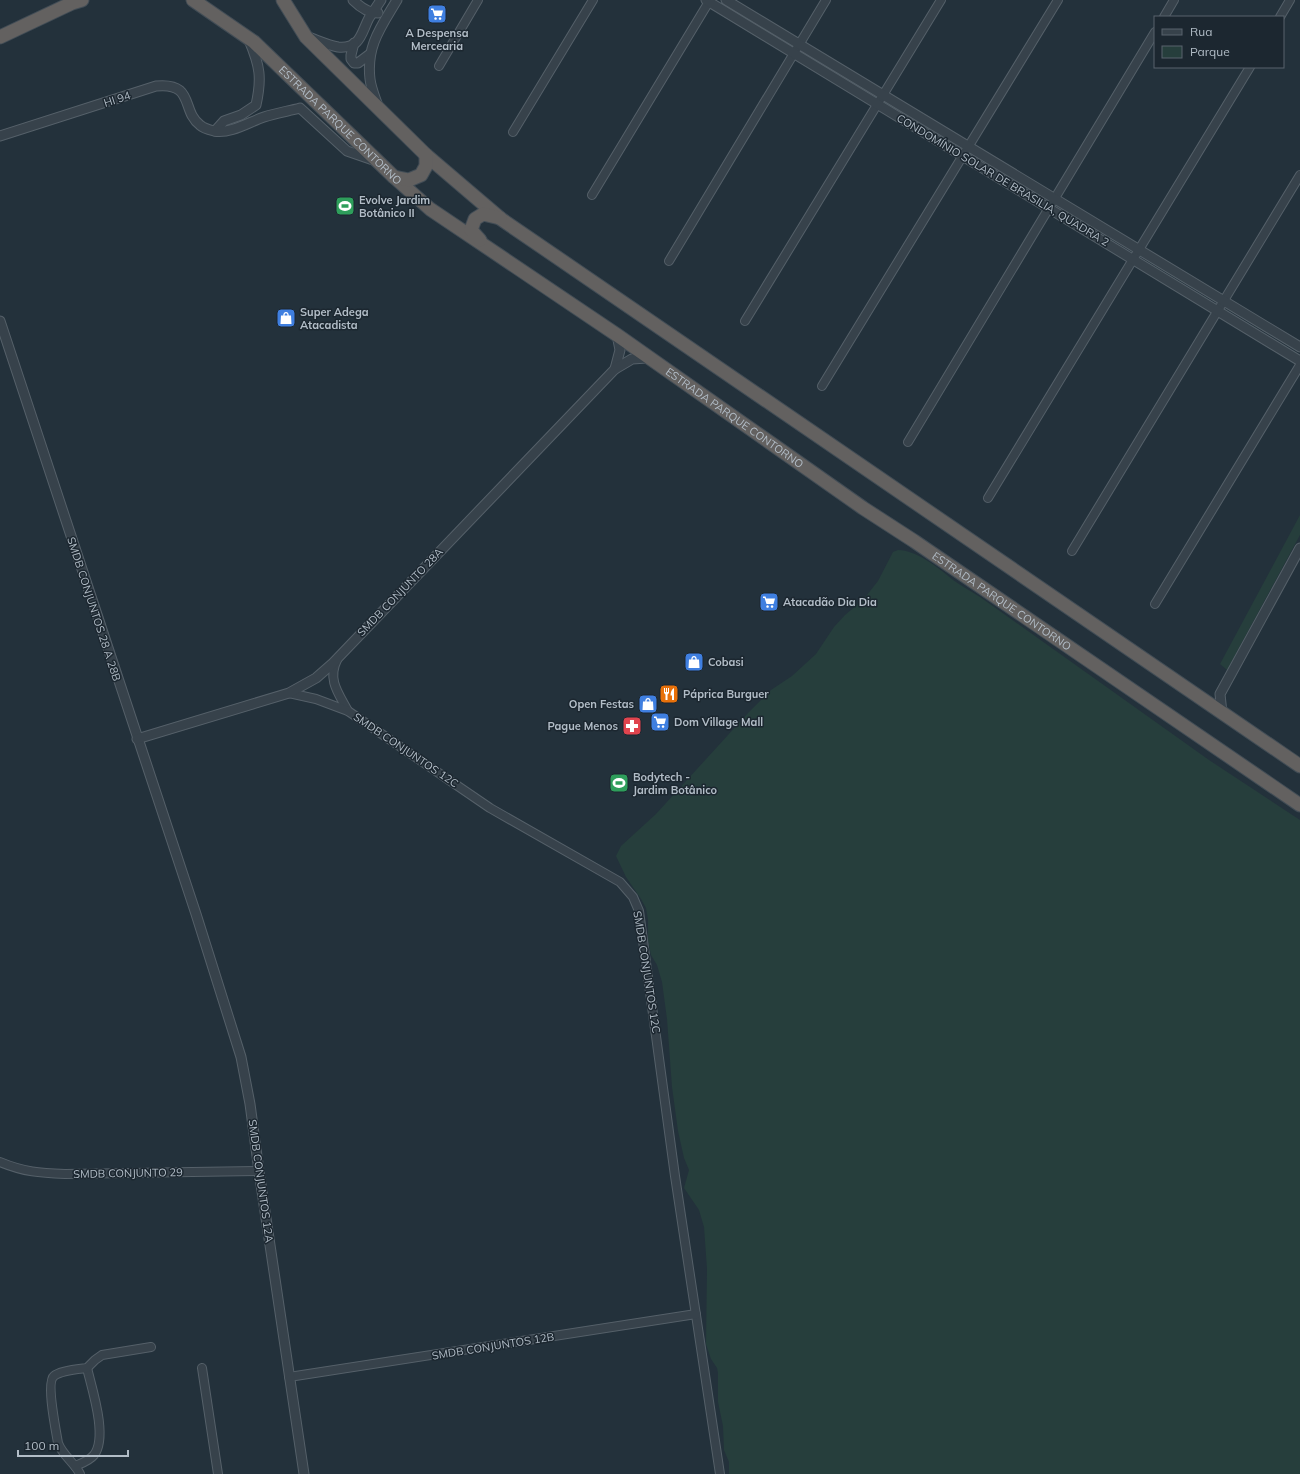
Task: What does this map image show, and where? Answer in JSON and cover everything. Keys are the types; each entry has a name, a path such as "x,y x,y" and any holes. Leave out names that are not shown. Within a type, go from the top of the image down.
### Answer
{"highway":[{"path":"0,37 72,3 82,0"},
{"name":"ESTRADA PARQUE CONTORNO","path":"193,0 247,37 380,162 394,177 430,209 617,335 647,358 863,508 914,541 1300,805"},
{"path":"283,0 306,37 426,155 501,219 1300,766"},
{"path":"394,177 408,180 421,176 426,166 426,155"},
{"path":"485,246 471,230 475,219 483,214 501,219"}],"street":[{"path":"353,0 362,8 373,13 383,15 386,19"},
{"path":"306,37 338,47 354,44 360,39 369,18 381,0"},
{"path":"378,107 370,79 370,54 375,36 397,0"},
{"path":"439,66 478,0"},
{"path":"513,132 593,0"},
{"name":"CONDOMÍNIO SOLAR DE BRASILIA, QUADRA 2","path":"726,0 1300,347"},
{"path":"668,261 826,0"},
{"path":"745,321 941,0"},
{"path":"822,386 1058,0"},
{"path":"1165,16 1174,0"},
{"path":"1281,16 1290,0"},
{"path":"592,195 708,1"},
{"name":"CONDOMÍNIO SOLAR DE BRASILIA, QUADRA 2","path":"708,1 1300,361"},
{"path":"908,442 1154,34"},
{"path":"215,131 224,121 241,114 256,105 260,88 260,76 255,55 247,37"},
{"path":"354,44 351,54 351,59 354,63 358,63 370,54"},
{"path":"988,498 1249,68"},
{"name":"HI 94","path":"0,136 156,86 165,85 174,87 181,92 196,121 201,126 215,131"},
{"path":"215,131 226,131 266,116 300,108 347,151 380,162"},
{"path":"1072,551 1300,175"},
{"name":"SMDB CONJUNTOS 28 A 28B","path":"0,321 189,895"},
{"path":"615,369 620,350 617,335"},
{"path":"615,369 632,359 647,358"},
{"path":"1155,604 1300,365"},
{"name":"SMDB CONJUNTO 28A","path":"137,740 289,693 316,678 339,656 615,369"},
{"path":"1222,714 1220,694 1300,548"},
{"name":"SMDB CONJUNTOS 12C","path":"339,656 332,672 334,682 348,711"},
{"name":"SMDB CONJUNTOS 12C","path":"289,693 316,699 348,711 490,808 620,882 633,897 639,911 646,952 663,1089 720,1474"},
{"path":"1205,701 1220,694"},
{"name":"SMDB CONJUNTOS 12A","path":"189,895 241,1057 250,1104 304,1474"},
{"name":"SMDB CONJUNTO 29","path":"0,1162 16,1169 36,1173 65,1174 259,1171"},
{"name":"SMDB CONJUNTOS 12B","path":"289,1378 696,1314"},
{"path":"80,1474 60,1449 50,1390 51,1381 56,1375 87,1368 94,1360 102,1355 151,1347"},
{"path":"75,1466 88,1460 94,1454 99,1440 99,1428 87,1368"},
{"path":"202,1368 218,1474"}],"green space":[{"path":"1300,515 1300,535 1227,670 1220,664"},
{"path":"898,550 920,556 934,565 1209,760 1300,820 1300,1474 729,1474 729,1462 724,1450 723,1426 718,1402 718,1373 706,1344 707,1269 704,1227 699,1210 684,1188 689,1170 684,1158 678,1131 672,1087 667,1019 662,982 657,965 651,955 648,940 648,920 646,908 626,877 616,856 621,846 656,814 749,712 771,690 792,676 816,654 834,627 845,615 863,600 878,581 893,552"}],"place":[{"name":"A Despensa Mercearia","path":"437,14"},
{"name":"Evolve Jardim Botânico II","path":"345,206"},
{"name":"Super Adega Atacadista","path":"286,318"},
{"name":"Atacadão Dia Dia","path":"769,602"},
{"name":"Cobasi","path":"694,662"},
{"name":"Páprica Burguer","path":"669,694"},
{"name":"Open Festas","path":"648,704"},
{"name":"Dom Village Mall","path":"660,722"},
{"name":"Pague Menos","path":"632,726"},
{"name":"Bodytech - Jardim Botânico","path":"619,783"}]}
